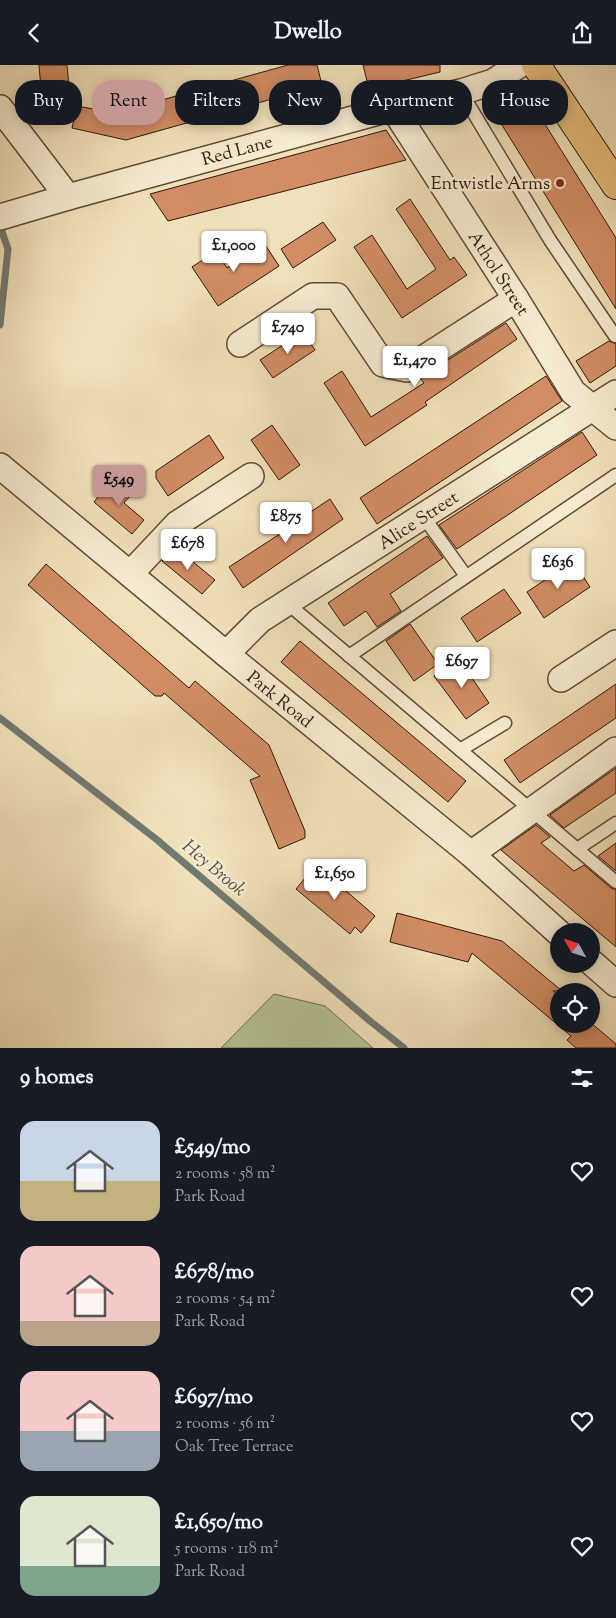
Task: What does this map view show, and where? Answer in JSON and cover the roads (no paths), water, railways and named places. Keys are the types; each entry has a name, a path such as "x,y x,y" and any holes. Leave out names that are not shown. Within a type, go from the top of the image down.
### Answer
{"highway":[{"path":"536,65 616,185"}],"street":[{"name":"Red Lane","path":"472,89 493,82 519,65"},
{"path":"0,108 68,197"},
{"name":"Red Lane","path":"0,217 351,120"},
{"name":"Athol Street","path":"404,125 516,299 573,392 594,407 616,427"},
{"path":"240,344 313,296 337,296 383,364 407,369 516,299"},
{"name":"Alice Street","path":"226,655 260,620 616,393"},
{"name":"Park Road","path":"0,466 226,655 471,854 550,925"},
{"path":"130,574 176,524 251,476"},
{"path":"561,679 616,643"},
{"path":"471,854 616,750"},
{"path":"600,970 616,984"}],"lane":[{"path":"472,110 550,240 615,336"},
{"path":"349,656 616,475"},
{"path":"423,516 466,576"},
{"path":"287,603 616,882"},
{"path":"460,750 505,723"},
{"path":"577,849 616,823"}],"waterway":[{"name":"Hey Brook","path":"0,226 8,249 0,325"},
{"name":"Hey Brook","path":"0,718 156,839 404,1048"}],"place":[{"name":"Entwistle Arms","path":"560,183"}]}
